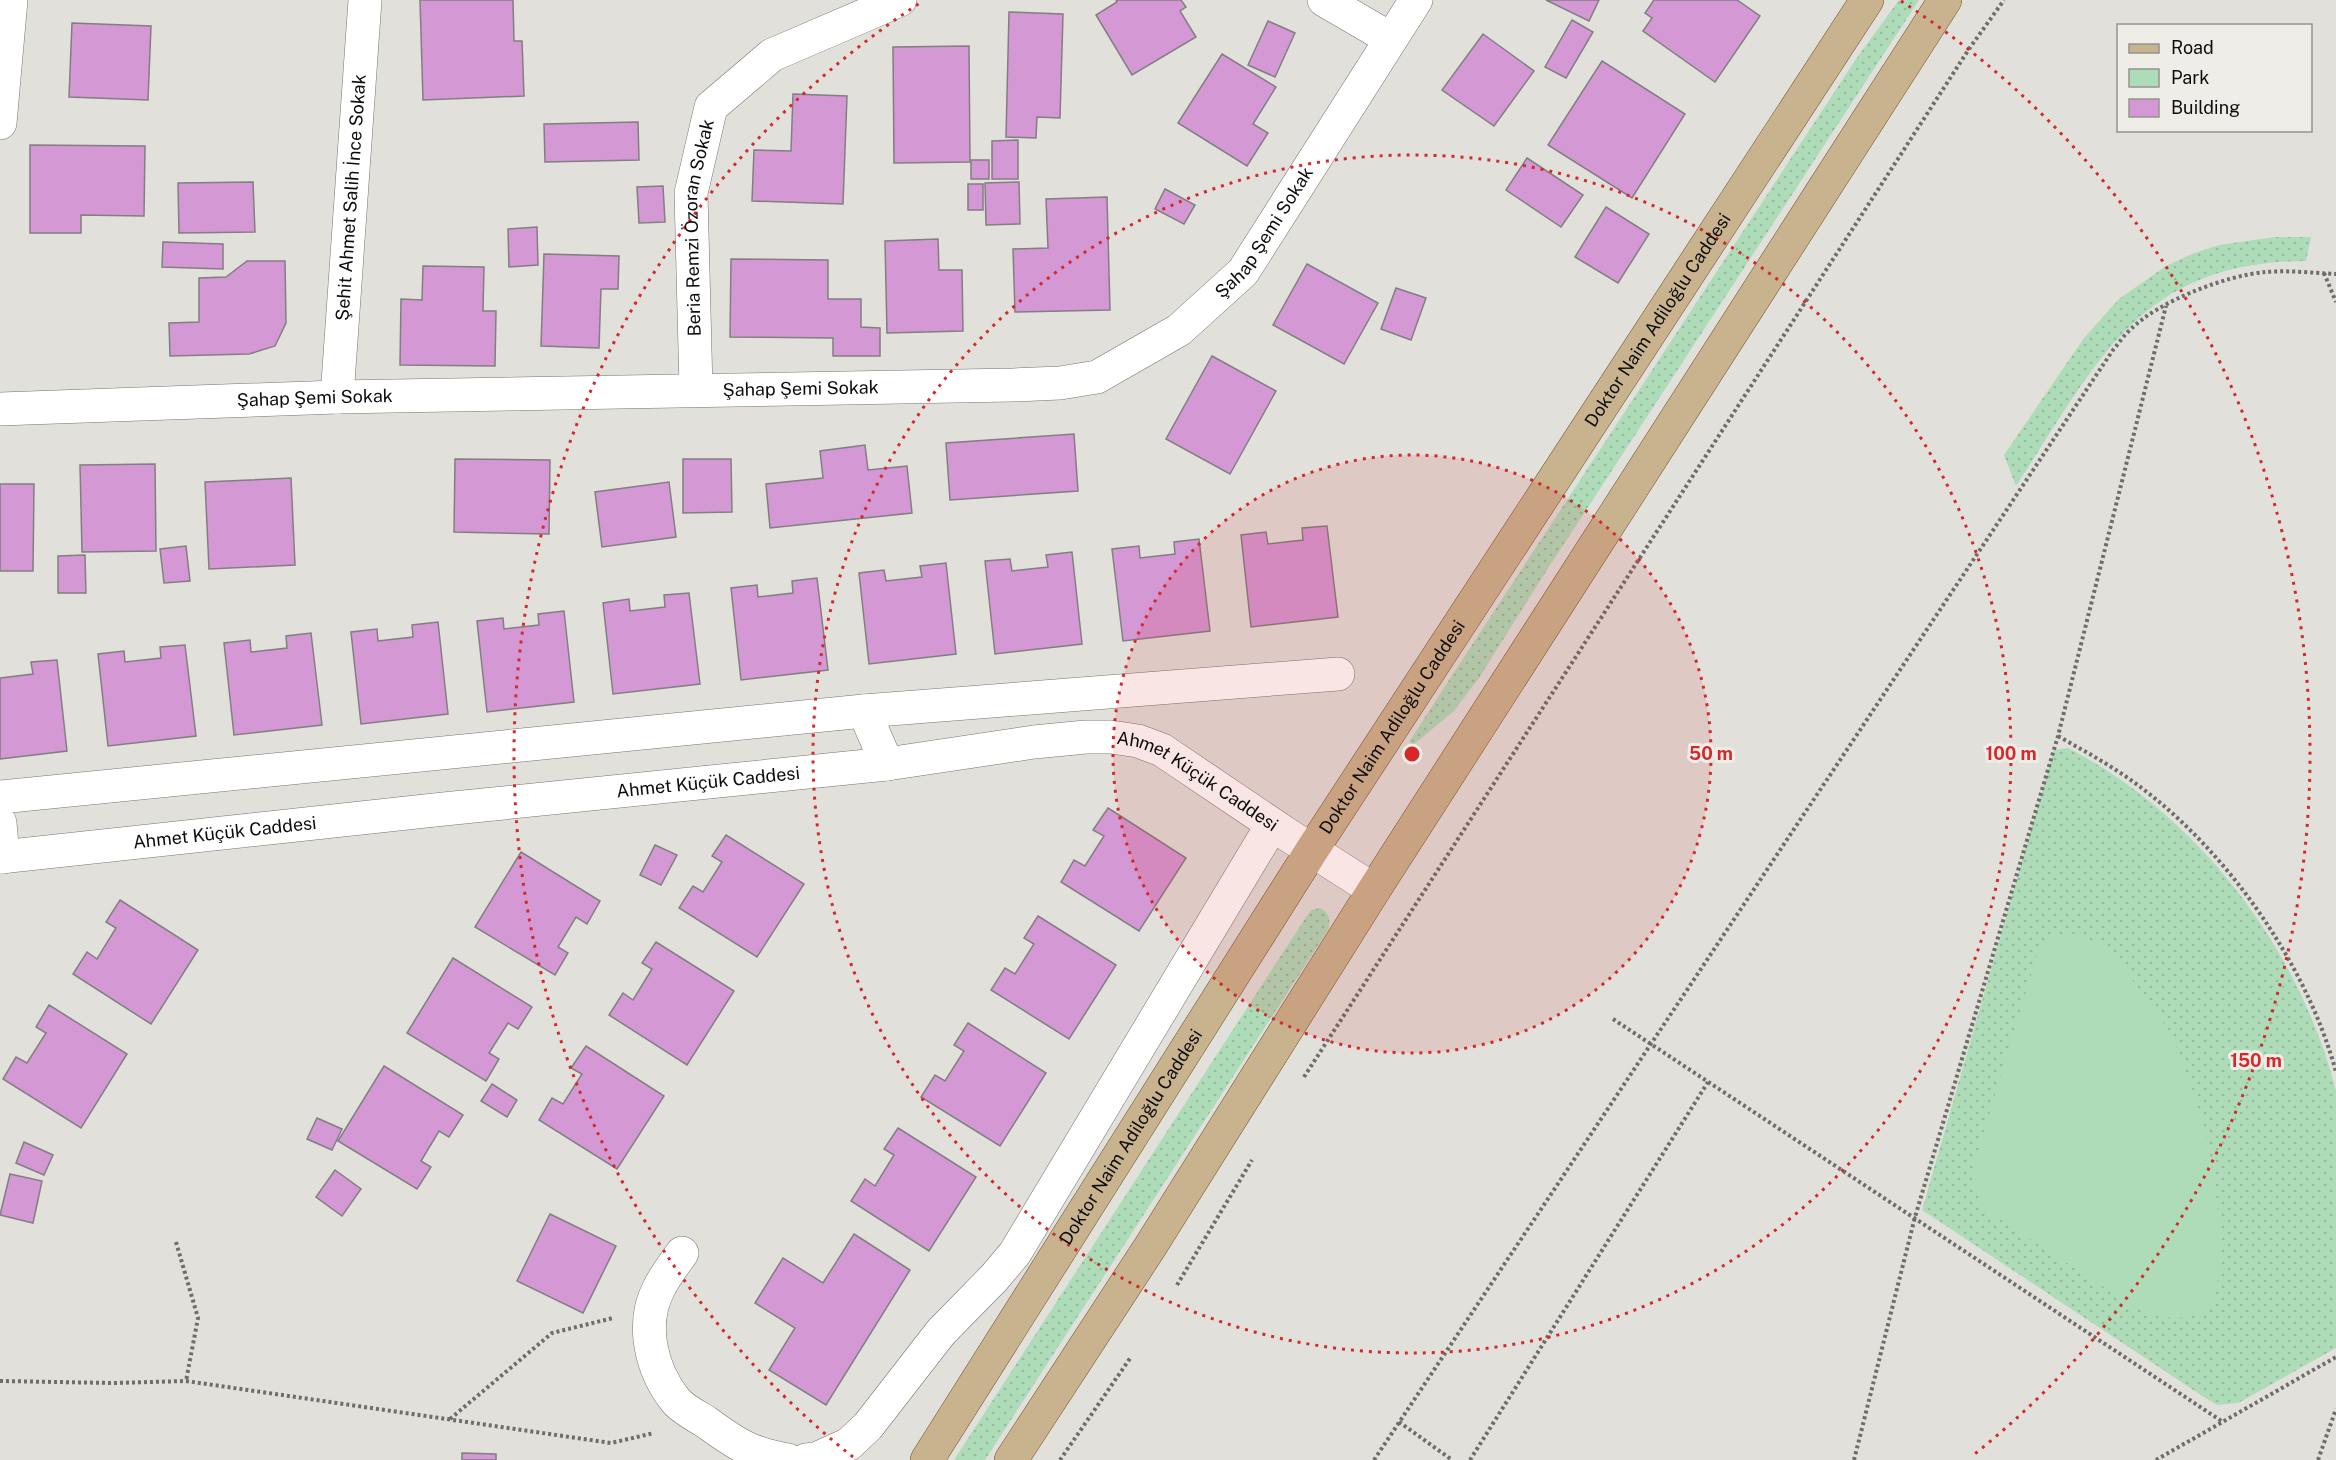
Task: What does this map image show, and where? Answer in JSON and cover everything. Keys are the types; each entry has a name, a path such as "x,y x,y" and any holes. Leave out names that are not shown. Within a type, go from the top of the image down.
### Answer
{"main road":[{"name":"Doktor Naim Adiloğlu Caddesi","path":"927,1460 1312,850 1867,0"},
{"path":"1011,1460 1150,1247 1374,890 1945,0"}],"street":[{"path":"0,123 11,0"},
{"name":"Şehit Ahmet Salih İnce Sokak","path":"338,397 365,0"},
{"name":"Beria Remzi Özoran Sokak","path":"696,389 691,194 711,107 772,55 900,0"},
{"path":"1324,0 1391,39"},
{"name":"Şahap Şemi Sokak","path":"0,409 338,397 696,389 1013,386 1060,383 1097,377 1179,330 1243,272 1416,0"},
{"path":"0,797 864,711 1338,674"},
{"path":"864,711 887,764"},
{"name":"Ahmet Küçük Caddesi","path":"2,857 887,764 1034,742 1111,737 1138,741 1162,750 1272,825 1374,890"},
{"path":"0,823 2,857"},
{"path":"806,1460 816,1459 849,1444 868,1426 941,1332 1015,1253 1272,825"},
{"path":"682,1253 659,1288 652,1308 651,1351 661,1379 677,1402 750,1452 788,1460"}],"path":[{"path":"1301,1082 1969,49 2004,0"},
{"path":"1374,1460 2113,350 2132,328 2166,305 2210,284 2238,276 2266,272 2336,274"},
{"path":"2324,273 2336,302"},
{"path":"1854,1460 1915,1217 2058,736 2166,305"},
{"path":"2058,736 2110,766 2160,803 2184,824 2236,883 2262,916 2299,981 2317,1018 2336,1072"},
{"path":"1613,1019 2223,1422"},
{"path":"1470,1460 1708,1082"},
{"path":"1177,1285 1257,1152"},
{"path":"176,1242 198,1318 186,1381"},
{"path":"449,1419 552,1333 652,1308"},
{"path":"1060,1460 1131,1357"},
{"path":"2156,1460 2336,1357"},
{"path":"0,1381 113,1383 186,1381 611,1443 704,1421"},
{"path":"2318,1460 2336,1409"},
{"path":"1399,1422 1452,1460"}],"green space":[{"path":"1899,0 1919,0 1479,678 1454,711 1413,745 1409,742 1449,680 1856,59"},
{"path":"2275,237 2311,237 2306,261 2249,266 2202,279 2162,300 2129,327 2099,361 2016,486 2004,455 2084,338 2119,299 2166,266 2192,254 2219,245"},
{"path":"2068,748 2115,776 2160,810 2200,849 2237,891 2270,938 2297,987 2319,1038 2336,1091 2336,1348 2238,1403 2217,1405 1922,1210 2054,750"},
{"path":"1320,908 1328,917 1328,930 985,1460 954,1460 1293,937 1311,910"},
{"path":"2066,933 2088,938 2107,951 2123,967 2170,1034 2191,1085 2213,1168 2219,1224 2216,1289 2205,1309 2196,1314 2175,1318 2153,1314 2133,1306 1989,1212 1974,1186 1971,1175 2040,945 2053,936"}],"building":[{"path":"420,0 513,0 514,41 522,41 524,96 423,100"},
{"path":"1116,0 1181,0 1186,7 1180,11 1196,37 1132,75 1096,15 1117,2"},
{"path":"1546,0 1599,0 1589,21"},
{"path":"1654,0 1737,0 1760,16 1715,82 1643,31 1652,18 1645,13"},
{"path":"1009,12 1063,14 1060,118 1037,117 1036,138 1006,137"},
{"path":"1572,20 1593,32 1566,78 1545,67"},
{"path":"1268,21 1295,33 1275,77 1248,65"},
{"path":"72,23 151,26 148,100 69,97"},
{"path":"1483,34 1534,71 1494,126 1442,90"},
{"path":"969,46 970,162 894,163 893,47"},
{"path":"1222,54 1276,87 1253,124 1268,133 1247,166 1178,123"},
{"path":"1602,61 1685,114 1632,198 1548,145"},
{"path":"793,94 847,96 843,204 752,201 754,150 791,151"},
{"path":"638,122 639,160 545,162 544,124"},
{"path":"1018,140 1018,179 992,179 992,141"},
{"path":"30,145 145,146 144,216 81,215 81,233 30,233"},
{"path":"1527,158 1583,195 1561,227 1506,190"},
{"path":"971,160 989,160 989,179 971,179"},
{"path":"253,182 255,232 179,233 178,183"},
{"path":"1019,182 1020,224 986,225 985,183"},
{"path":"968,184 983,184 983,210 968,210"},
{"path":"663,186 665,222 639,223 637,187"},
{"path":"1165,189 1195,205 1184,224 1155,209"},
{"path":"1107,197 1110,310 1015,312 1013,249 1048,248 1046,199"},
{"path":"1606,207 1649,234 1618,283 1575,257"},
{"path":"537,227 538,265 509,267 508,229"},
{"path":"938,239 939,270 962,270 963,331 887,333 885,241"},
{"path":"163,242 223,244 223,269 162,267"},
{"path":"544,254 619,256 618,289 601,289 599,348 541,346"},
{"path":"731,259 828,260 828,299 861,299 861,327 880,328 880,356 833,356 833,338 730,337"},
{"path":"247,261 285,261 286,323 275,346 249,354 170,356 169,323 199,322 199,278 226,277"},
{"path":"1307,264 1378,303 1344,364 1273,325"},
{"path":"423,266 484,267 483,311 496,311 495,366 400,365 401,299 422,300"},
{"path":"1396,288 1426,298 1411,340 1381,329"},
{"path":"1212,356 1276,391 1230,474 1166,439"},
{"path":"1074,434 1078,491 950,500 946,443"},
{"path":"865,445 868,470 907,466 912,513 770,528 766,484 823,478 820,451"},
{"path":"455,459 550,460 549,534 454,532"},
{"path":"683,459 731,459 732,512 683,513"},
{"path":"155,464 156,551 82,552 80,465"},
{"path":"291,478 295,565 209,569 205,482"},
{"path":"669,482 676,537 602,547 595,492"},
{"path":"0,484 34,484 33,571 0,571"},
{"path":"1327,526 1338,617 1251,627 1241,535 1266,532 1268,544 1303,540 1302,528"},
{"path":"1199,539 1210,631 1123,641 1112,549 1139,546 1140,558 1175,554 1174,542"},
{"path":"186,546 190,581 164,583 160,549"},
{"path":"1072,552 1082,644 995,654 985,561 1010,559 1012,571 1048,567 1046,555"},
{"path":"85,555 86,593 58,593 58,556"},
{"path":"946,563 956,654 869,664 859,573 884,570 886,581 922,577 920,566"},
{"path":"817,578 828,670 741,680 731,588 757,585 758,597 793,593 792,581"},
{"path":"689,593 700,684 613,694 603,603 629,599 630,611 665,607 664,595"},
{"path":"564,611 574,702 487,712 477,621 503,618 504,629 539,625 538,614"},
{"path":"438,622 448,714 361,724 351,632 377,629 378,641 413,637 412,625"},
{"path":"311,633 322,725 234,735 224,643 250,640 251,652 287,648 286,636"},
{"path":"185,645 196,736 108,746 98,654 124,651 125,662 161,658 160,647"},
{"path":"57,660 67,751 0,759 0,678 33,674 31,662"},
{"path":"1108,808 1186,858 1139,931 1061,882 1074,860 1085,866 1104,836 1093,830"},
{"path":"726,835 804,884 757,957 679,908 693,886 703,892 722,862 712,856"},
{"path":"655,845 677,855 661,885 640,875"},
{"path":"521,852 600,901 587,924 576,917 558,947 568,953 555,975 475,927"},
{"path":"120,900 198,950 151,1024 73,974 87,952 97,959 116,928 106,922"},
{"path":"1038,916 1116,965 1069,1039 991,990 1005,968 1015,974 1034,944 1024,938"},
{"path":"656,942 734,991 687,1065 609,1015 623,993 633,1000 652,969 642,963"},
{"path":"453,958 532,1007 518,1029 508,1023 489,1053 499,1059 486,1081 407,1033"},
{"path":"49,1005 127,1054 81,1128 3,1079 16,1057 27,1063 46,1033 36,1027"},
{"path":"968,1023 1046,1073 1000,1146 921,1097 935,1075 945,1081 964,1051 954,1045"},
{"path":"586,1046 664,1096 617,1169 539,1120 552,1098 563,1104 582,1074 571,1068"},
{"path":"384,1066 463,1115 449,1137 439,1131 421,1161 431,1167 417,1189 338,1141"},
{"path":"492,1084 517,1100 507,1117 481,1101"},
{"path":"317,1118 342,1129 332,1150 307,1139"},
{"path":"898,1128 976,1177 929,1251 851,1201 865,1179 875,1186 894,1155 884,1149"},
{"path":"24,1142 53,1155 44,1175 16,1163"},
{"path":"335,1170 361,1189 342,1216 316,1197"},
{"path":"10,1174 42,1181 33,1223 0,1215"},
{"path":"550,1214 616,1246 583,1313 517,1281"},
{"path":"854,1234 910,1270 826,1405 769,1370 795,1328 755,1303 783,1258 823,1283"},
{"path":"462,1453 496,1454 496,1460 462,1460"}]}
